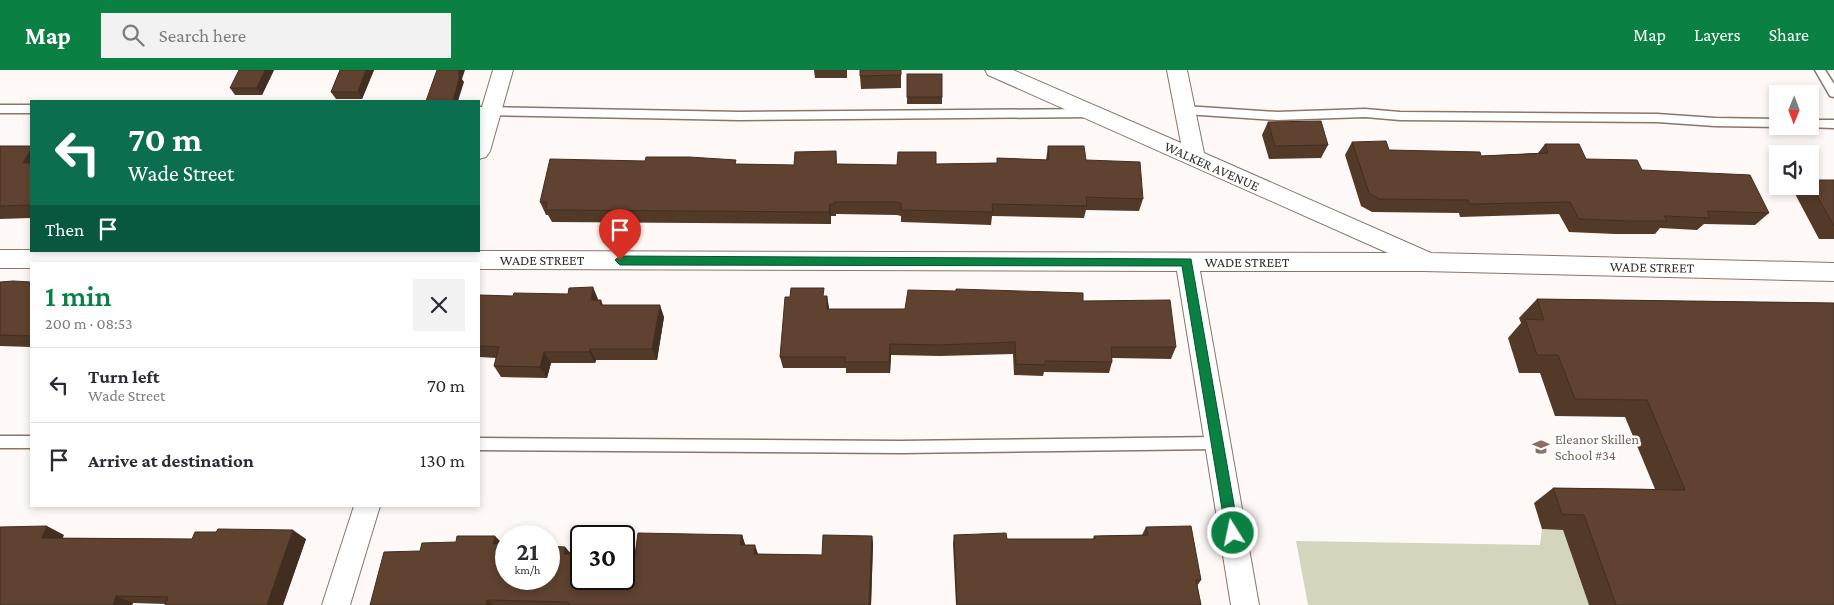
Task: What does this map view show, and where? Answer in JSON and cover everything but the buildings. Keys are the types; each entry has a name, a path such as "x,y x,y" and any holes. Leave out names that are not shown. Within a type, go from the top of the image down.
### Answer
{"street":[{"path":"480,144 485,111 503,70"},
{"name":"WALKER AVENUE","path":"995,70 1430,262"},
{"path":"1177,70 1194,158"},
{"name":"WADE STREET","path":"0,259 445,258 1430,262 1834,272"},
{"path":"1187,262 1245,605"},
{"path":"336,605 367,507"}],"lane":[{"path":"1820,70 1834,93"},
{"path":"0,109 30,109"},
{"path":"1185,110 1308,116 1380,112 1400,116 1657,118 1769,123"},
{"path":"485,111 740,116 1092,113"},
{"path":"1819,124 1834,124"},
{"path":"0,442 30,442"},
{"path":"480,444 900,447 1217,443"}],"green space":[{"path":"1542,529 1563,530 1589,605 1308,605 1296,541 1540,545"}],"place":[{"name":"Eleanor Skillen School #34","path":"1541,447"}],"route":[{"path":"620,260 1187,262 1233,533"}]}
